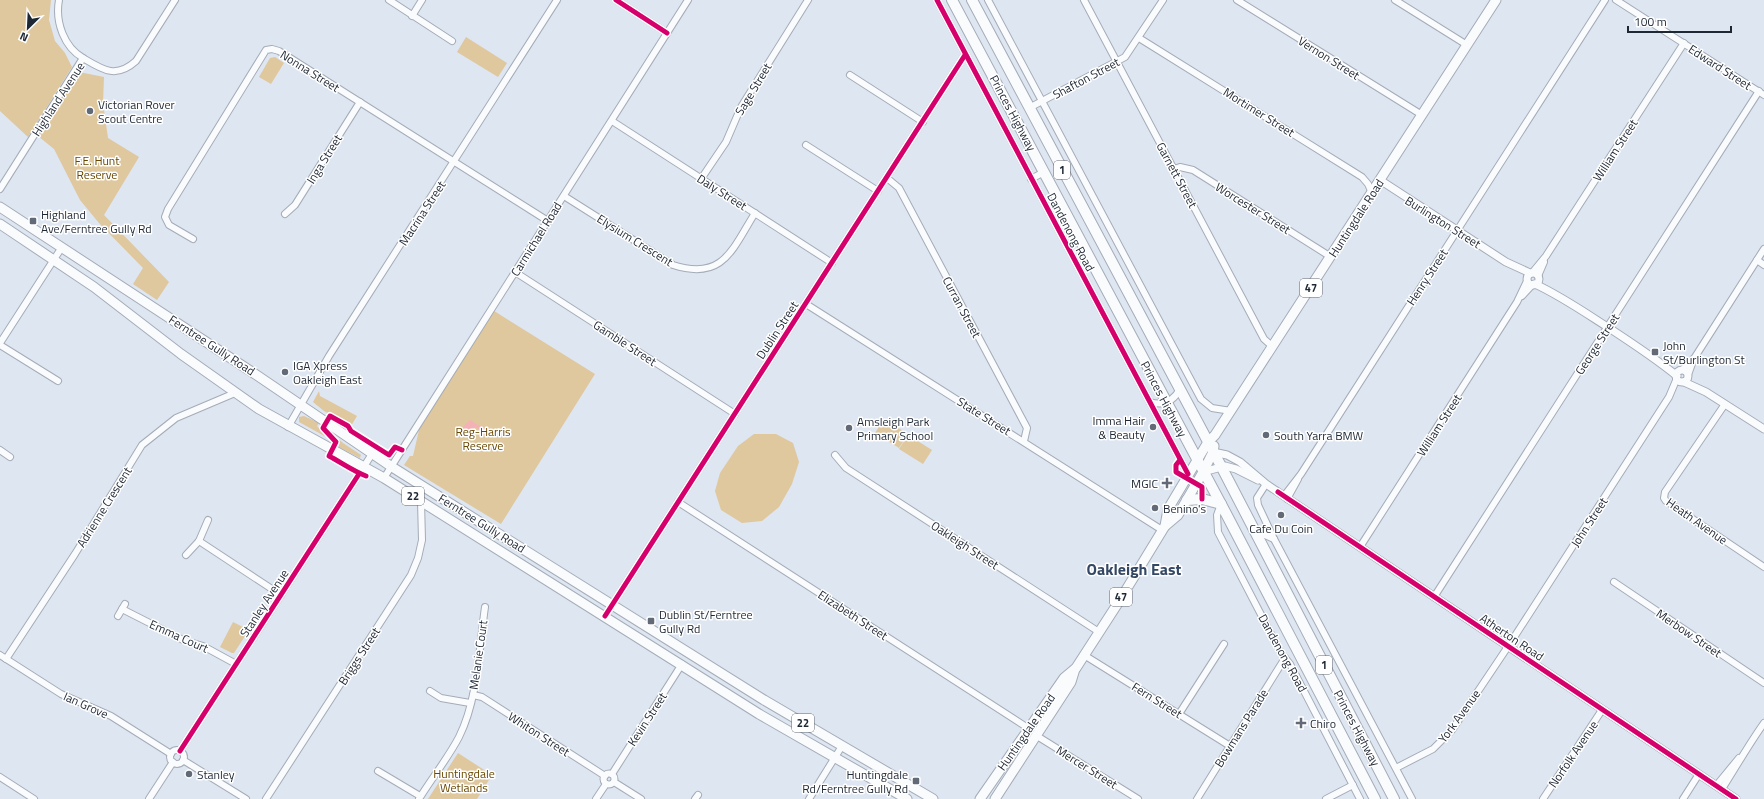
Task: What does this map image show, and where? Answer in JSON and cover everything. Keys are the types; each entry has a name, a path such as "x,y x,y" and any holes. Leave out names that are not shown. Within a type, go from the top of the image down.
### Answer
{"highway":[{"name":"Princes Highway","path":"952,0 1197,460 1375,799"},
{"name":"Princes Highway","path":"972,0 1221,466 1394,799"},
{"path":"1187,500 1202,499 1220,504"}],"main road":[{"name":"Huntingdale Road","path":"1164,528 1168,509 1208,442 1215,435 1231,412 1496,0"},
{"name":"Ferntree Gully Road","path":"0,207 252,372 392,467 764,700 933,799"},
{"name":"Ferntree Gully Road","path":"0,224 94,286 235,394 288,427 364,466 384,478 682,664 759,714 907,799"},
{"name":"Huntingdale Road","path":"996,799 1071,682 1076,668 1084,654 1164,528 1178,514 1187,500 1213,452 1215,435"},
{"name":"Huntingdale Road","path":"980,799 1064,678 1076,668"}],"street":[{"path":"59,0 58,6 62,34 75,54 83,58"},
{"name":"Highland Avenue","path":"0,189 83,58 104,71 117,72 130,66 136,61 175,0"},
{"path":"389,0 452,40"},
{"path":"412,16 422,0"},
{"name":"Macrina Street","path":"288,427 329,356 557,0"},
{"path":"616,0 667,33"},
{"name":"Carmichael Road","path":"384,478 688,0"},
{"name":"Sage Street","path":"701,179 726,142 741,107 808,0"},
{"name":"Dandenong Road","path":"936,0 1188,474"},
{"path":"988,0 1201,399 1212,408 1231,412"},
{"name":"Garnett Street","path":"1084,0 1264,338 1273,347"},
{"name":"Shafton Street","path":"1029,108 1128,55 1164,0"},
{"name":"Vernon Street","path":"1237,0 1422,115"},
{"path":"1396,0 1467,45"},
{"name":"Henry Street","path":"1286,497 1605,0"},
{"name":"Edward Street","path":"1616,0 1761,93"},
{"name":"Mortimer Street","path":"1139,38 1362,177 1372,192"},
{"name":"William Street","path":"1360,547 1684,43"},
{"name":"Nonna Street","path":"193,239 169,225 165,217 168,208 266,50 272,48 548,221"},
{"name":"Dublin Street","path":"605,616 965,55"},
{"path":"850,75 923,122"},
{"name":"George Street","path":"1434,597 1761,93"},
{"name":"Inga Street","path":"286,214 294,205 360,102"},
{"name":"Daly Street","path":"612,121 832,263"},
{"path":"806,145 878,191"},
{"name":"Worcester Street","path":"1174,169 1180,167 1193,170 1331,256"},
{"path":"1031,179 1044,172"},
{"name":"Curran Street","path":"887,178 899,188 1027,428 1024,441"},
{"name":"Burlington Street","path":"1380,180 1706,392 1764,428"},
{"name":"Elysium Crescent","path":"564,196 673,265 687,270 701,270 713,267 726,258 755,213"},
{"path":"58,381 0,344 62,247"},
{"name":"John Street","path":"1508,646 1764,249"},
{"path":"1757,260 1764,265"},
{"name":"Gamble Street","path":"515,272 735,414"},
{"name":"State Street","path":"806,304 1164,528"},
{"path":"1150,402 1160,404 1166,403 1174,397 1180,389"},
{"name":"Adrienne Crescent","path":"6,659 75,554 142,445 176,418 235,394"},
{"name":"Heath Avenue","path":"1725,404 1666,492 1664,498 1666,501 1764,567"},
{"path":"0,450 10,457"},
{"name":"Atherton Road","path":"1213,452 1227,455 1240,462 1252,470 1264,483"},
{"name":"Stanley Avenue","path":"180,751 372,454"},
{"name":"Oakleigh Street","path":"835,455 846,468 1099,632"},
{"path":"1203,472 1221,466"},
{"name":"Atherton Road","path":"1221,466 1236,469 1264,483 1286,497 1736,799"},
{"path":"1264,483 1256,500 1274,539 1412,799"},
{"name":"Briggs Street","path":"266,799 411,575 418,558 422,540 421,501"},
{"name":"Elizabeth Street","path":"678,502 1028,728"},
{"name":"Dandenong Road","path":"1220,504 1217,515 1218,532 1285,658 1290,664 1360,799"},
{"path":"186,554 199,541 208,520"},
{"path":"1254,531 1274,539"},
{"path":"199,541 281,595"},
{"name":"Merbow Street","path":"1614,582 1764,683"},
{"name":"Emma Court","path":"118,616 124,606 183,640 203,646 236,664"},
{"name":"Melanie Court","path":"420,798 458,738 473,695 485,607"},
{"path":"1179,714 1224,644"},
{"name":"York Avenue","path":"1396,768 1433,749 1448,735 1508,646"},
{"name":"Fern Street","path":"1084,654 1230,746"},
{"name":"Ian Grove","path":"0,655 61,694 111,716 172,754"},
{"name":"Bowmans Parade","path":"1197,799 1285,658"},
{"name":"Kevin Street","path":"612,774 682,664"},
{"path":"430,691 441,698 470,703"},
{"name":"Whiton Street","path":"473,695 482,697 605,776"},
{"name":"Norfolk Avenue","path":"1543,799 1602,710"},
{"path":"1719,788 1737,766 1742,755 1764,722"},
{"name":"Mercer Street","path":"1037,736 1138,799"},
{"path":"809,799 842,746"},
{"path":"149,799 173,762 171,758 174,751 180,751 183,754 183,760"},
{"path":"173,762 178,763 183,760"},
{"path":"183,760 246,799"},
{"path":"378,771 420,798"},
{"path":"596,799 606,784 604,781 605,776 609,773 612,774 614,777 614,782"},
{"path":"1683,799 1699,774"},
{"path":"0,777 34,799"},
{"path":"606,784 611,784 614,782"},
{"path":"614,782 640,799"},
{"path":"1326,799 1353,785"}],"green space":[{"path":"0,0 51,0 49,20 55,41 65,53 72,67 28,137 0,111"},
{"path":"466,37 507,63 498,77 457,52"},
{"path":"275,57 284,63 271,84 259,77 270,58"},
{"name":"F.E. Hunt Reserve","path":"79,72 104,77 103,103 108,138 139,157 104,215 169,282 157,300 133,284 143,268 99,223 80,200 54,149 38,136"},
{"name":"Reg-Harris Reserve","path":"491,309 595,374 501,524 404,465 410,456 413,456 422,417"},
{"path":"319,391 320,396 357,416 351,426 324,411 313,402"},
{"path":"304,416 319,423 317,426 330,439 299,422 299,417"},
{"path":"884,419 908,434 899,448 875,433"},
{"path":"328,430 343,443 361,455 360,458 339,447 339,442 327,431"},
{"path":"754,434 776,434 793,443 799,462 792,484 779,507 762,521 742,523 721,510 715,491 720,473 738,446"},
{"path":"908,435 932,450 923,464 899,449"},
{"path":"233,622 249,630 234,653 232,653 220,647"},
{"name":"Huntingdale Wetlands","path":"458,753 492,775 477,799 428,799"}],"shaded area":[{"path":"471,420 479,425 493,430 493,433 487,436 481,434 478,428 474,427 474,436 471,438 463,436 462,431 464,427"}],"cycle path":[{"path":"616,0 667,33"},
{"path":"937,0 1188,474"},
{"path":"605,616 965,55"},
{"path":"366,476 329,456 336,442 323,428 330,416 348,426 351,431 389,455 395,447 402,450"},
{"path":"1180,460 1176,465 1176,472 1202,487 1202,499"},
{"path":"180,751 359,474"},
{"path":"1278,492 1736,799"}],"place":[{"name":"Victorian Rover Scout Centre","path":"90,111"},
{"name":"Highland Ave/Ferntree Gully Rd","path":"33,221"},
{"name":"John St/Burlington St","path":"1655,352"},
{"name":"IGA Xpress Oakleigh East","path":"285,372"},
{"name":"Imma Hair & Beauty","path":"1153,427"},
{"name":"Amsleigh Park Primary School","path":"849,428"},
{"name":"South Yarra BMW","path":"1266,435"},
{"name":"MGIC","path":"1167,483"},
{"name":"Benino's","path":"1155,508"},
{"name":"Cafe Du Coin","path":"1281,515"},
{"name":"Dublin St/Ferntree Gully Rd","path":"651,621"},
{"name":"Chiro","path":"1301,723"},
{"name":"Stanley","path":"189,774"},
{"name":"Huntingdale Rd/Ferntree Gully Rd","path":"916,781"}],"district":[{"name":"Oakleigh East","path":"1134,569"}]}
